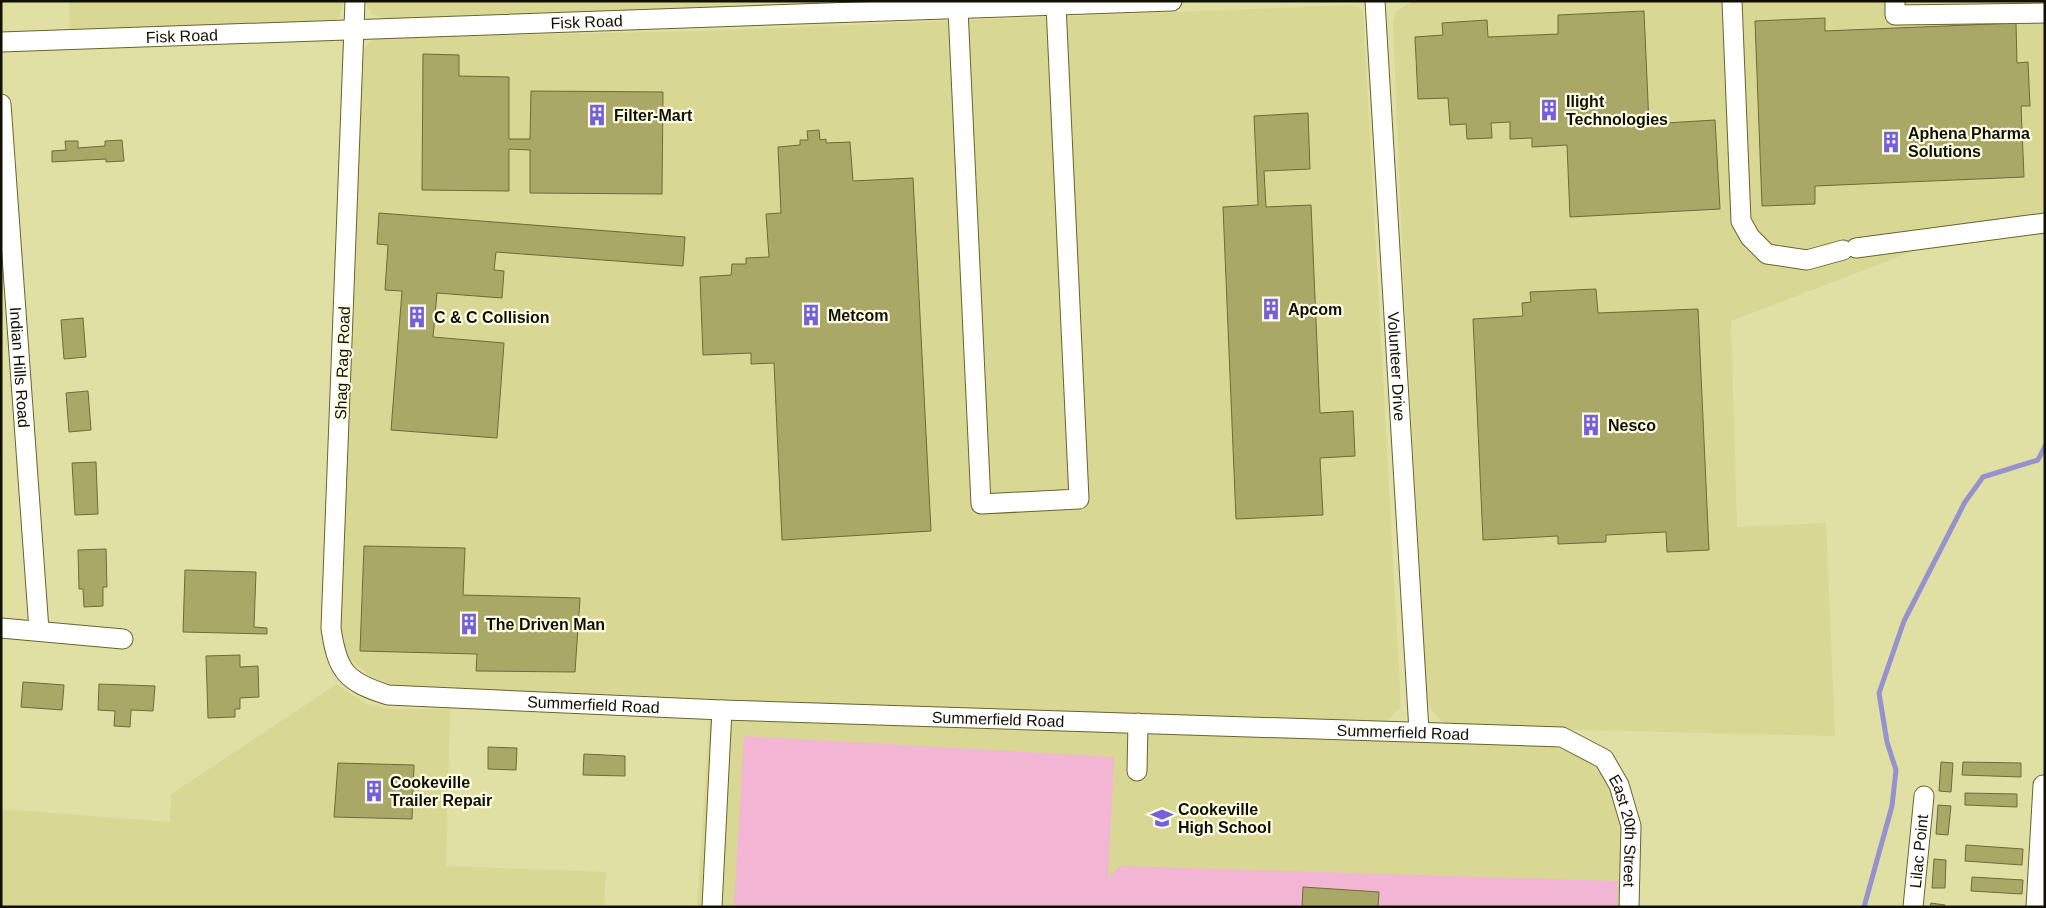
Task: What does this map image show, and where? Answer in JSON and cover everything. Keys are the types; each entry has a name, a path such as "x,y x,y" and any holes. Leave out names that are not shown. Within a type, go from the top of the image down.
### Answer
{"street":[{"name":"Shag Rag Road","path":"355,1 331,628 335,655 345,673 364,687 388,695"},
{"name":"Fisk Road","path":"1,42 1172,1"},
{"name":"Volunteer Drive","path":"1376,1 1418,731"},
{"path":"1732,1 1742,221 1750,237 1766,254 1807,260 1850,249 2045,223"},
{"path":"1895,1 1896,15 2045,13"},
{"path":"958,9 981,504 1079,499 1056,5"},
{"name":"Indian Hills Road","path":"1,104 39,630"},
{"path":"1,628 123,639"},
{"name":"Summerfield Road","path":"388,695 722,710 1562,737 1604,759"},
{"path":"712,907 722,710"},
{"path":"1137,771 1138,723"},
{"name":"East 20th Street","path":"1604,759 1619,785 1631,826 1628,907"},
{"path":"2036,907 2043,785"},
{"name":"Lilac Point","path":"1913,907 1924,796"}],"shaded area":[{"path":"69,1 344,1 339,17 332,21 70,33"},
{"path":"364,1 868,1 398,19 383,18 372,14"},
{"path":"1414,1 2045,1 2045,228 1958,234 1731,321 1737,527 1826,523 1835,736 1456,727 1441,721 1430,708 1426,683 1403,266 1393,21 1396,11"},
{"path":"1351,5 1359,7 1363,12 1401,707 1386,722 402,691 371,677 351,659 340,639 338,629 361,52 371,41 377,38 697,31"},
{"path":"337,684 366,704 387,709 450,709 446,866 606,872 604,907 1,907 1,809 170,822 171,794"},
{"name":"Cookeville High School","path":"709,720 1551,746 1576,754 1595,766 1610,786 1624,831 1621,907 697,907"},
{"path":"744,736 1114,757 1108,878 1120,866 1618,881 1617,907 734,907"}],"building":[{"name":"Ilight Technologies","path":"1644,11 1649,124 1715,120 1720,209 1570,217 1567,145 1532,147 1532,138 1510,139 1510,122 1491,123 1492,138 1467,139 1466,124 1450,125 1448,98 1418,99 1415,37 1443,35 1442,23 1487,20 1488,37 1558,34 1558,15"},
{"name":"Aphena Pharma Solutions","path":"1825,18 1825,31 2016,23 2017,63 2028,62 2030,106 2021,106 2024,177 1815,186 1815,204 1762,206 1755,21"},
{"name":"Filter-Mart","path":"423,54 459,55 459,76 509,77 509,139 530,139 531,91 663,92 662,194 530,193 530,150 509,149 509,191 422,190"},
{"name":"Apcom","path":"1308,113 1310,169 1264,171 1266,207 1311,205 1320,413 1353,411 1355,456 1320,458 1323,515 1236,519 1223,207 1258,205 1254,116"},
{"name":"Metcom","path":"819,130 820,140 826,139 826,143 850,142 853,181 913,178 931,531 782,540 774,363 751,364 751,353 703,355 700,277 731,275 732,264 746,264 746,258 769,257 766,214 781,213 778,147 800,145 800,140 808,140 807,131"},
{"path":"122,140 124,161 106,162 106,159 52,162 52,151 66,150 65,141 78,141 78,148 105,146 105,141"},
{"name":"C & C Collision","path":"379,213 685,237 683,266 496,252 494,270 504,271 502,298 437,293 433,337 504,343 497,438 391,430 402,291 385,290 388,245 377,244"},
{"name":"Nesco","path":"1596,289 1598,313 1698,309 1709,550 1667,552 1666,532 1606,535 1606,542 1558,544 1558,536 1483,540 1473,319 1523,316 1522,303 1531,302 1530,292"},
{"path":"83,318 86,357 64,359 61,320"},
{"path":"88,391 91,430 69,432 66,393"},
{"path":"96,462 98,514 75,515 72,463"},
{"name":"The Driven Man","path":"364,546 465,548 463,595 580,598 575,672 476,671 477,654 360,651"},
{"path":"106,549 107,587 103,587 103,606 84,607 83,589 79,589 78,550"},
{"path":"185,570 256,572 254,627 267,628 267,634 183,632"},
{"path":"240,655 240,667 258,666 259,697 240,698 240,709 235,709 235,717 208,718 206,656"},
{"path":"23,682 64,685 62,710 21,707"},
{"path":"99,684 155,686 153,711 131,710 130,727 114,726 115,711 98,710"},
{"path":"488,747 517,748 516,770 488,769"},
{"path":"584,754 625,756 625,776 583,775"},
{"path":"1941,762 1953,763 1951,792 1939,791"},
{"path":"1963,762 2021,763 2021,777 1962,775"},
{"name":"Cookeville Trailer Repair","path":"338,763 414,765 412,819 334,817"},
{"path":"1965,793 2017,794 2017,807 1965,805"},
{"path":"1938,805 1951,806 1948,835 1936,834"},
{"path":"1966,845 2023,849 2022,865 1965,861"},
{"path":"1934,859 1946,860 1945,888 1932,888"},
{"path":"1972,877 2023,880 2022,894 1971,891"},
{"path":"1303,887 1379,892 1378,907 1302,907"},
{"path":"1931,903 1945,905 1944,907 1930,907"}],"waterway":[{"path":"1864,907 1892,806 1896,770 1887,742 1879,693 1904,621 1965,502 1983,477 2038,460 2045,446"}],"place":[{"name":"Ilight Technologies","path":"1549,110"},
{"name":"Filter-Mart","path":"597,115"},
{"name":"Aphena Pharma Solutions","path":"1891,142"},
{"name":"Apcom","path":"1271,309"},
{"name":"Metcom","path":"811,315"},
{"name":"C & C Collision","path":"417,317"},
{"name":"Nesco","path":"1591,425"},
{"name":"The Driven Man","path":"469,624"},
{"name":"Cookeville Trailer Repair","path":"374,791"},
{"name":"Cookeville High School","path":"1162,818"}]}
